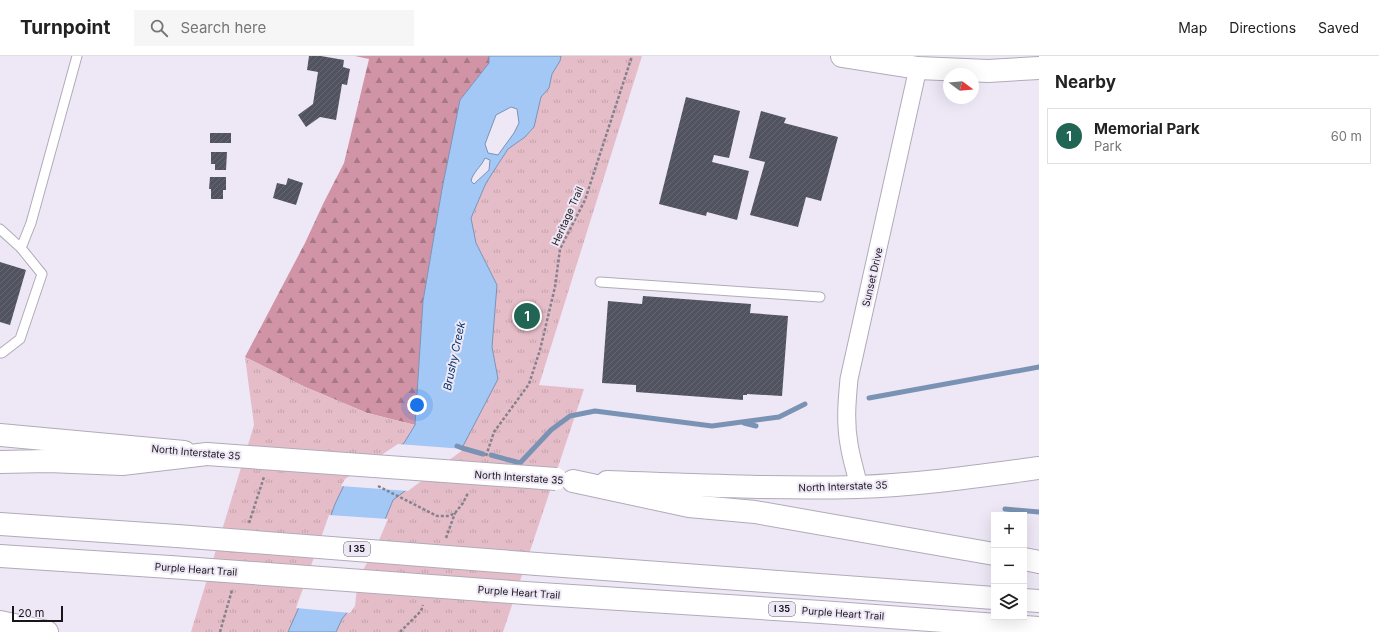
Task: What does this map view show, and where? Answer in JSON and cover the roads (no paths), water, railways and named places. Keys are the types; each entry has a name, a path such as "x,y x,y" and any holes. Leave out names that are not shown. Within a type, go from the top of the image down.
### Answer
{"main road":[{"path":"842,56 918,62 988,71 1034,66"},
{"name":"North Interstate 35","path":"0,435 208,454 565,480 748,488 859,487 920,483 1039,468"},
{"path":"0,462 48,461 122,464 208,454"},
{"path":"565,480 690,506 754,512 991,553"},
{"name":"I 35","path":"0,524 991,598"},
{"name":"Purple Heart Trail","path":"0,556 170,566 524,593 1039,628"},
{"path":"1027,560 1039,562"},
{"path":"1027,600 1039,601"},
{"path":"0,622 47,632"}],"street":[{"name":"Sunset Drive","path":"859,487 847,432 849,379 918,62"}],"lane":[{"path":"21,248 32,223 77,56"},
{"path":"0,229 21,248 42,274 20,339 0,353"},
{"path":"600,282 820,297"}],"water":[{"name":"Brushy Creek","path":"489,56 561,56 560,61 552,74 549,88 541,97 534,127 525,137 508,149 486,183 471,218 476,243 497,285 492,347 498,379 462,448 393,500 375,544 356,578 353,605 342,619 336,632 288,632 299,607 335,504 346,481 404,443 415,425 423,301 442,189 460,100 489,63","holes":["511,107 517,109 519,123 514,133 498,155 488,153 485,144 496,115","485,158 490,160 489,170 474,184 471,181 472,178"]}],"waterway":[{"path":"869,398 1039,367"},
{"path":"491,455 520,463 551,430 570,416 595,411 712,426 779,417 805,404"},
{"path":"744,423 756,426"},
{"path":"457,446 483,454"},
{"path":"1005,509 1039,512"}],"place":[{"name":"Memorial Park","path":"527,316"}]}
